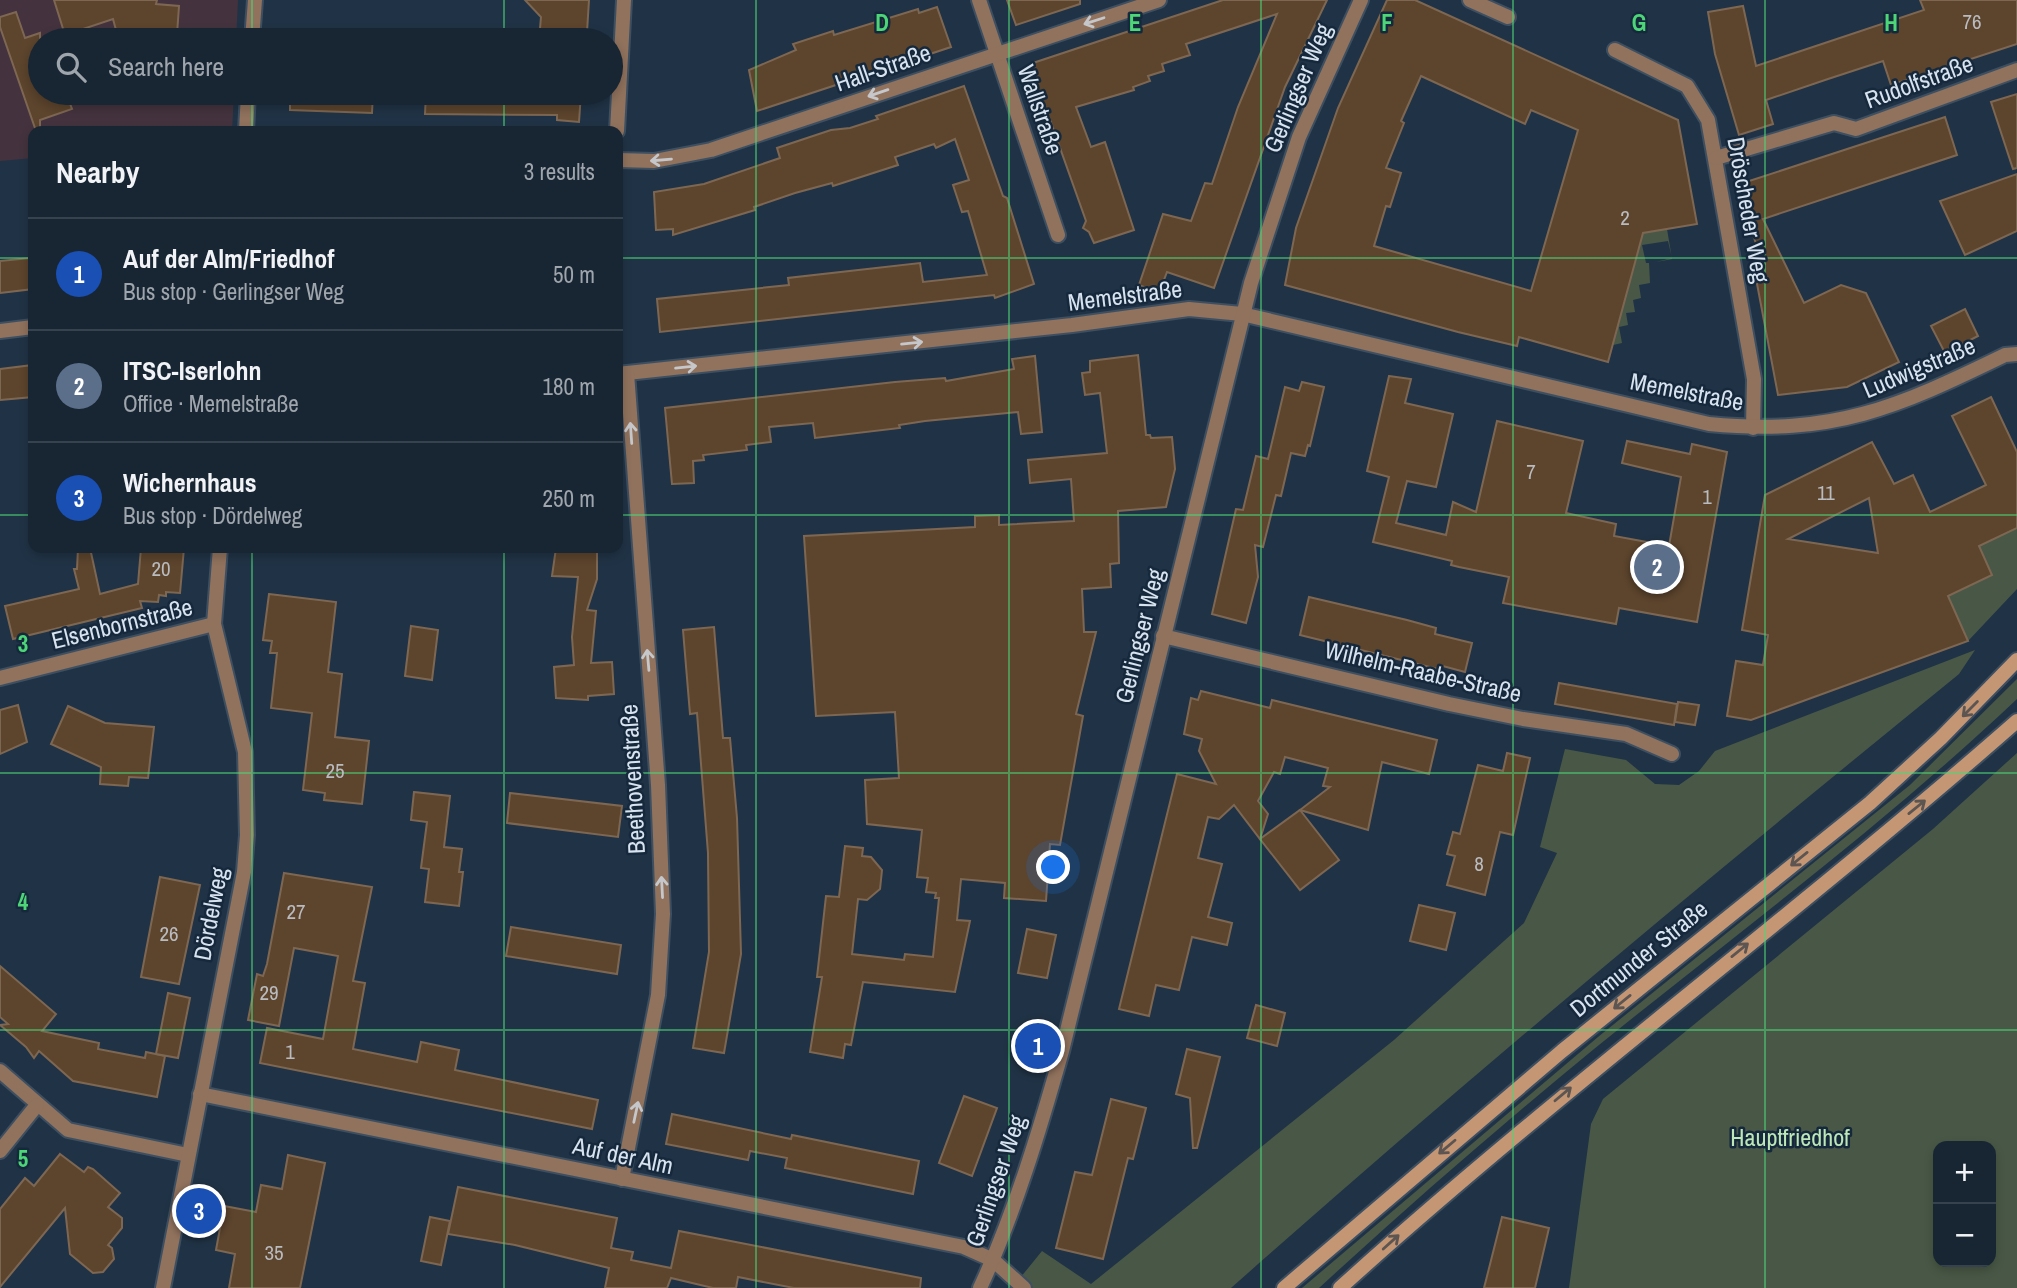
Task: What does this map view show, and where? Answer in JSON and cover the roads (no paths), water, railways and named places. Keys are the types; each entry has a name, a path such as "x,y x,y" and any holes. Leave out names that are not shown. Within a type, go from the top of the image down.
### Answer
{"main road":[{"name":"Dortmunder Straße","path":"1284,1288 1562,1051 1870,803 1941,738 2017,660"},
{"path":"1340,1288 1435,1202 1562,1095 1937,791 2017,721"}],"street":[{"path":"253,28 255,0"},
{"path":"623,28 624,0"},
{"name":"Wallstraße","path":"979,0 1058,235"},
{"name":"Hall-Straße","path":"623,160 654,161 711,150 1159,0"},
{"name":"Gerlingser Weg","path":"980,1288 993,1260 1043,1117 1065,1038 1242,314 1299,137 1361,0"},
{"path":"1470,0 1508,17"},
{"name":"Dröscheder Weg","path":"1615,50 1687,86 1708,120 1754,379 1754,428"},
{"name":"Rudolfstraße","path":"1716,158 1834,123 1856,129 2017,70"},
{"path":"246,126 247,105"},
{"path":"617,126 618,105"},
{"name":"Memelstraße","path":"623,373 1072,326 1189,309 1242,314 1709,424 1754,428"},
{"path":"0,331 28,328"},
{"name":"Ludwigstraße","path":"1754,428 1824,424 1861,417 1902,404 2005,355 2017,354"},
{"name":"Beethovenstraße","path":"622,1179 658,995 663,914 658,785 623,384"},
{"name":"Dördelweg","path":"163,1288 244,872 247,835 245,752 214,624 220,553"},
{"name":"Elsenbornstraße","path":"0,678 214,624"},
{"name":"Wilhelm-Raabe-Straße","path":"1163,636 1449,704 1523,719 1626,734 1672,754"},
{"path":"0,1071 68,1130 188,1154"},
{"name":"Auf der Alm","path":"200,1094 964,1247 993,1260 1024,1288"},
{"path":"0,1151 37,1105"}],"place":[{"name":"ITSC-Iserlohn","path":"1657,567"},
{"name":"Auf der Alm/Friedhof","path":"1038,1046"},
{"name":"Wichernhaus","path":"199,1211"}],"park label":[{"name":"Hauptfriedhof","path":"1790,1138"}]}
